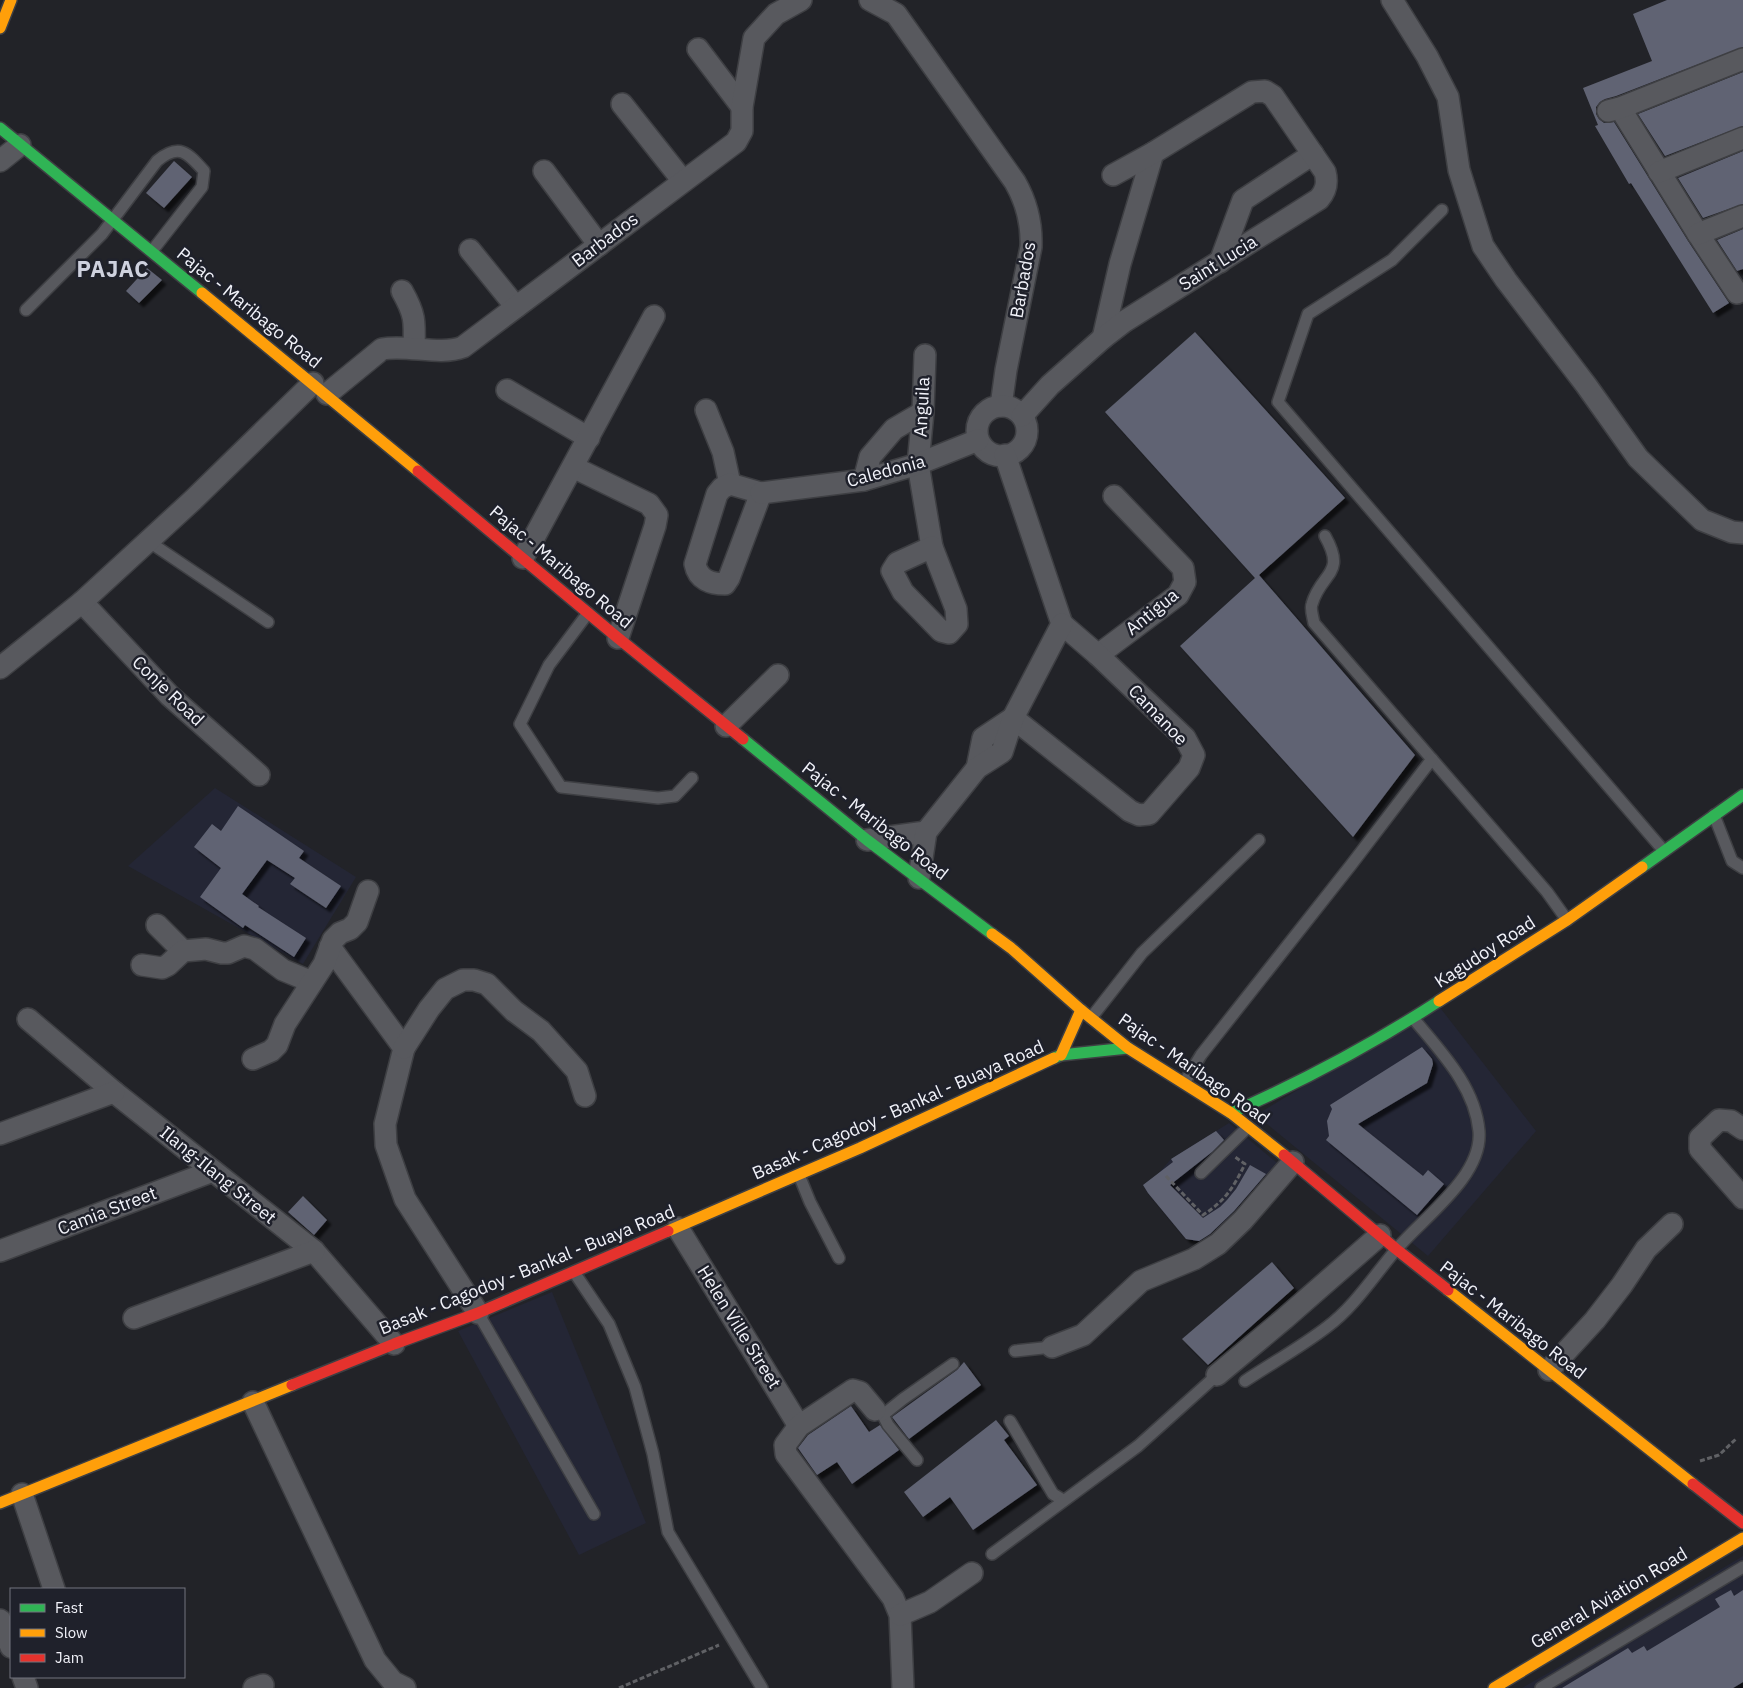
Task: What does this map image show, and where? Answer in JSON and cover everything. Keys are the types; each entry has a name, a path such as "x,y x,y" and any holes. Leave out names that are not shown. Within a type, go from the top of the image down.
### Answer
{"street":[{"path":"0,28 11,0"},
{"name":"Barbados","path":"0,668 82,602 320,388 382,349 414,347 453,351 463,347 736,142 742,131 742,107 754,38 776,14 801,0"},
{"name":"Barbados","path":"870,0 893,7 1015,182 1030,218 1032,237 1030,256 1006,370 1001,406"},
{"path":"1392,0 1427,56 1448,97 1459,170 1483,246 1506,280 1586,385 1638,458 1702,520 1732,532 1743,532"},
{"path":"698,49 742,107"},
{"path":"1737,285 1698,234 1659,172 1614,110 1743,59"},
{"name":"Saint Lucia","path":"1022,416 1050,385 1103,338 1144,308 1319,199 1323,194 1327,180 1313,154 1273,96 1265,90 1252,92 1152,154"},
{"path":"622,104 683,182"},
{"name":"Pajac - Maribago Road","path":"0,128 320,388 618,638 867,840 1011,948 1081,1010 1128,1048 1230,1113 1293,1162 1396,1249 1743,1523"},
{"path":"1659,172 1743,138"},
{"path":"0,161 20,145"},
{"path":"1113,175 1152,154"},
{"path":"1103,338 1120,264 1152,154"},
{"path":"1220,262 1242,200 1313,154"},
{"path":"544,171 599,245"},
{"path":"1698,234 1743,216"},
{"path":"470,250 516,307"},
{"path":"402,291 412,309 415,323 414,347"},
{"path":"523,558 654,316"},
{"name":"Anguila","path":"925,355 923,412 918,464 932,547"},
{"path":"507,390 589,438"},
{"path":"1001,406 1014,409 1022,416 1027,430 1025,440 1015,452 997,455 989,452 978,440 976,432 980,419 988,410 1001,406"},
{"path":"706,410 723,452 730,484"},
{"path":"864,480 870,457 894,428 923,412"},
{"name":"Caledonia","path":"761,493 864,480 918,464 978,440"},
{"path":"919,878 926,832 977,768 1002,752 1013,718 1062,624 1005,455"},
{"path":"573,467 649,504 657,515 618,638"},
{"path":"730,484 761,493 725,584 712,584 702,578 696,570 695,564 717,494 722,488 730,484"},
{"name":"Antigua","path":"1098,654 1178,594 1185,582 1183,568 1114,496"},
{"name":"Conje Road","path":"82,602 170,696 259,775"},
{"name":"Camanoe","path":"1013,718 1130,811 1139,815 1149,814 1189,768 1194,755 1185,738 1098,654 1062,624"},
{"path":"726,726 778,675"},
{"name":"Kagudoy Road","path":"1230,1113 1287,1088 1413,1018 1567,920 1743,795"},
{"path":"867,840 926,832"},
{"path":"253,1059 271,1051 277,1045 285,1024 324,964 333,940 340,933 350,929 356,922 368,892"},
{"path":"157,925 183,951"},
{"path":"142,965 162,968 183,951 206,949 228,953 244,946 255,950 283,970 312,982"},
{"path":"330,947 404,1048"},
{"path":"478,1313 406,1199 386,1145 385,1124 404,1048 429,1009 445,989 462,980 474,980 487,984 514,1011 547,1037 577,1071 585,1096"},
{"name":"Basak - Cagodoy - Bankal - Buaya Road","path":"1061,1055 1081,1010"},
{"name":"Ilang-Ilang Street","path":"28,1019 114,1092 314,1252 394,1344"},
{"name":"Basak - Cagodoy - Bankal - Buaya Road","path":"0,1503 394,1344 478,1313 678,1228 1061,1055 1128,1048"},
{"path":"0,1134 114,1092"},
{"path":"1743,1129 1732,1121 1719,1120 1700,1138 1700,1149 1743,1198"},
{"path":"1052,1347 1083,1335 1141,1281 1194,1259 1218,1244 1243,1220 1293,1162"},
{"name":"Camia Street","path":"0,1251 213,1171"},
{"path":"1549,1370 1595,1320 1646,1250 1672,1224"},
{"name":"Helen Ville Street","path":"678,1228 800,1426"},
{"path":"1217,1375 1380,1235"},
{"path":"134,1318 314,1252"},
{"path":"879,1412 860,1392 853,1390 800,1426 786,1445 786,1454 893,1598 900,1615 903,1688"},
{"path":"253,1402 375,1660 393,1682 405,1688"},
{"path":"22,1494 54,1588"},
{"name":"General Aviation Road","path":"1494,1688 1743,1538"},
{"path":"900,1615 930,1602 972,1574"},
{"path":"0,1620 10,1645"}],"lane":[{"path":"26,310 102,234 157,161 168,152 180,150 193,159 204,171 202,187 152,251"},
{"path":"1442,210 1392,260 1308,314 1278,402 1664,851"},
{"path":"1325,536 1332,548 1335,564 1331,573 1317,591 1311,605 1314,623 1547,892 1567,920"},
{"path":"148,541 268,622"},
{"path":"588,613 548,665 520,724 536,751 561,787 658,798 675,796 692,778"},
{"path":"1184,1083 1201,1055 1432,759"},
{"path":"1714,815 1732,861 1743,868"},
{"path":"1092,1018 1142,953 1259,840"},
{"path":"1245,1381 1327,1327 1345,1311 1396,1249 1447,1198 1477,1154 1479,1131 1474,1108 1463,1082 1413,1018"},
{"path":"1201,1173 1248,1127"},
{"path":"799,1174 810,1202 839,1258"},
{"path":"574,1272 608,1324 635,1387 653,1454 668,1532 762,1688"},
{"path":"478,1313 594,1514"},
{"path":"1015,1351 1052,1347"},
{"path":"917,1460 879,1412 903,1399 953,1364"},
{"path":"992,1554 1138,1446 1217,1375"},
{"path":"1010,1421 1053,1494 1063,1500"},
{"path":"1541,1688 1743,1567"}],"path":[{"path":"1166,1176 1202,1215 1224,1199 1234,1187 1245,1164 1225,1150"},
{"path":"1680,1474 1702,1460 1719,1455 1737,1438"},
{"path":"619,1688 733,1639"}],"shaded area":[{"path":"215,788 356,877 303,964 128,866"},
{"path":"1438,1005 1536,1131 1428,1256 1256,1115"},
{"path":"1229,1123 1282,1167 1206,1243 1186,1239 1143,1185 1158,1174 1171,1159"},
{"path":"552,1292 646,1523 579,1555 458,1331"},
{"path":"1743,1556 1743,1688 1522,1688 1571,1660"}],"building":[{"path":"1667,0 1743,0 1743,47 1605,99 1596,107 1596,114 1604,123 1614,122 1729,303 1713,313 1631,183 1629,184 1595,126 1598,125 1583,88 1652,61 1633,14"},
{"path":"1743,72 1743,126 1665,156 1638,114"},
{"path":"1743,151 1743,204 1703,218 1678,178"},
{"path":"174,161 192,177 164,208 146,193"},
{"path":"1743,229 1743,269 1737,271 1717,240"},
{"path":"147,268 162,280 139,303 126,291"},
{"path":"1195,332 1345,498 1259,575 1415,755 1353,837 1180,646 1255,578 1105,412"},
{"path":"238,806 304,851 299,858 341,886 326,908 290,884 295,878 267,860 242,894 258,907 306,938 294,957 245,925 243,928 200,897 221,868 194,847 212,824 221,831"},
{"path":"1422,1047 1432,1059 1433,1064 1427,1083 1358,1124 1423,1176 1428,1170 1444,1184 1417,1215 1326,1140 1329,1136 1327,1121 1332,1109 1330,1105"},
{"path":"1216,1131 1224,1140 1212,1152 1170,1185 1203,1218 1227,1200 1250,1165 1266,1174 1234,1211 1210,1234 1199,1241 1186,1239 1143,1185 1173,1162 1171,1159"},
{"path":"303,1196 327,1220 314,1235 288,1212"},
{"path":"1272,1262 1294,1288 1208,1365 1182,1339"},
{"path":"964,1362 981,1385 909,1439 892,1417 957,1370"},
{"path":"851,1406 869,1432 880,1425 899,1450 852,1484 837,1462 817,1475 798,1448 808,1435"},
{"path":"996,1420 1009,1436 1004,1440 1037,1485 973,1530 950,1497 923,1517 904,1492"},
{"path":"1731,1590 1734,1596 1743,1590 1743,1682 1733,1688 1562,1688 1628,1648 1632,1653 1644,1646 1647,1651 1720,1607 1715,1599"}],"traffic: fast":[{"path":"0,128 202,293"},
{"path":"743,739 867,840 992,934"},
{"path":"1642,867 1743,795"},
{"path":"1231,1113 1337,1061 1439,1001"},
{"path":"1054,1058 1061,1055 1128,1048"}],"traffic: slow":[{"path":"0,28 11,0"},
{"path":"202,293 418,471"},
{"path":"1439,1001 1567,920 1642,867"},
{"path":"992,934 1128,1048 1231,1113 1284,1155"},
{"path":"1061,1055 1081,1010"},
{"path":"668,1231 860,1148 1054,1058"},
{"path":"1448,1290 1693,1484"},
{"path":"0,1503 292,1385"},
{"path":"1494,1688 1743,1538"}],"traffic: jam":[{"path":"418,471 618,638 743,739"},
{"path":"1284,1155 1448,1290"},
{"path":"292,1385 478,1313 668,1231"},
{"path":"1693,1484 1743,1523"}],"district":[{"name":"PAJAC","path":"113,269"}]}
